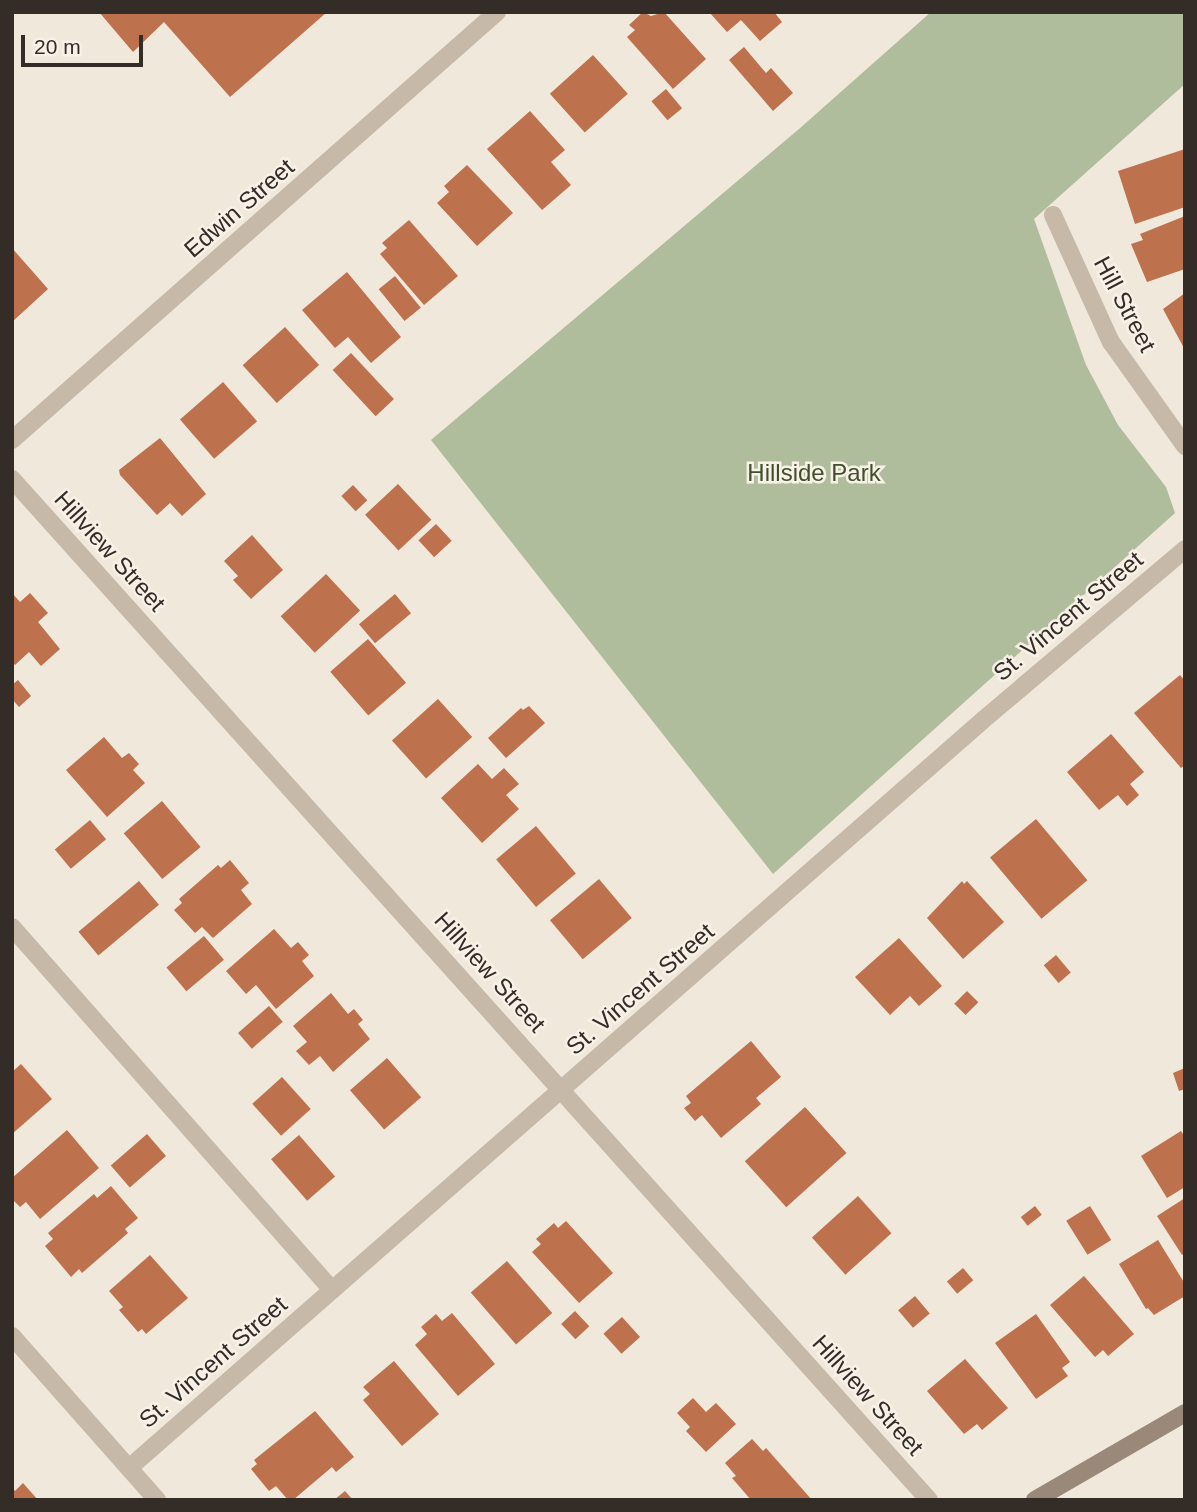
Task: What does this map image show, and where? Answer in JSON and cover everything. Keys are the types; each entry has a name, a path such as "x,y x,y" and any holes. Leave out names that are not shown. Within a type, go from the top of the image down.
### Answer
{"main road":[{"path":"1035,1500 1185,1413"}],"street":[{"name":"Edwin Street","path":"12,440 497,12"},
{"name":"Hill Street","path":"1053,215 1111,342 1185,446"},
{"name":"Hillview Street","path":"12,478 929,1500"},
{"name":"St. Vincent Street","path":"129,1468 983,720 1185,549"},
{"path":"12,927 332,1290"},
{"path":"12,1336 157,1500"}],"green space":[{"name":"Hillside Park","path":"931,12 1185,12 1185,84 1034,219 1086,365 1118,425 1166,487 1175,513 773,874 431,440 799,129"}],"building":[{"path":"99,12 327,12 230,97 164,22 133,52"},
{"path":"643,12 651,16 664,12 706,59 673,89 627,37 635,30 629,25"},
{"path":"709,12 774,12 782,22 760,41 741,20 727,32"},
{"path":"744,47 766,73 771,68 793,93 773,111 729,60"},
{"path":"593,55 628,94 585,132 550,94"},
{"path":"666,89 682,108 668,120 651,101"},
{"path":"530,111 565,150 551,162 571,185 542,210 487,149"},
{"path":"1185,149 1185,207 1135,224 1118,171"},
{"path":"467,165 513,213 477,246 437,203 449,192 444,186"},
{"path":"1185,216 1185,269 1147,282 1131,244 1143,240 1140,234"},
{"path":"409,220 458,276 424,305 380,254 387,248 382,243"},
{"path":"12,248 48,289 12,322"},
{"path":"347,272 401,337 371,363 348,337 335,348 302,310"},
{"path":"395,276 421,308 404,321 379,289"},
{"path":"1185,293 1185,350 1163,309"},
{"path":"285,327 319,365 277,403 243,365"},
{"path":"351,353 394,399 376,416 333,370"},
{"path":"223,382 257,421 214,459 180,419"},
{"path":"160,438 206,494 182,516 170,503 157,515 120,475 119,470"},
{"path":"398,484 431,520 399,551 365,515"},
{"path":"353,485 367,500 356,511 341,496"},
{"path":"436,524 452,541 434,557 418,540"},
{"path":"252,535 283,570 251,599 233,580 238,576 224,561"},
{"path":"326,574 360,611 315,653 281,616"},
{"path":"12,593 20,602 30,593 48,613 38,622 60,649 41,666 29,652 15,665 12,662"},
{"path":"395,594 411,613 375,643 359,624"},
{"path":"368,639 406,683 368,716 330,672"},
{"path":"1180,675 1185,681 1185,765 1181,768 1134,713"},
{"path":"18,680 31,696 19,707 12,699 12,685"},
{"path":"438,699 472,737 426,778 392,740"},
{"path":"529,706 545,723 506,758 488,738 521,708 523,710"},
{"path":"1111,734 1144,772 1130,784 1139,795 1127,806 1118,795 1099,810 1067,772"},
{"path":"104,737 122,758 129,753 139,764 133,770 145,783 107,817 66,770"},
{"path":"478,764 492,779 504,768 519,784 506,795 519,809 482,843 441,798"},
{"path":"162,801 201,847 162,879 124,833"},
{"path":"1036,819 1087,880 1041,919 990,858"},
{"path":"90,820 106,839 71,869 55,850"},
{"path":"536,826 576,873 536,907 496,859"},
{"path":"230,860 249,883 241,890 252,904 213,938 202,927 195,933 174,910 182,903 179,899 218,865 221,868"},
{"path":"599,879 632,918 583,959 550,920"},
{"path":"139,881 159,905 98,956 78,932"},
{"path":"962,881 964,884 967,881 1004,922 963,959 927,918"},
{"path":"274,929 291,948 298,942 309,955 302,961 314,976 276,1009 256,985 246,994 226,971"},
{"path":"204,936 224,960 186,991 166,967"},
{"path":"899,938 942,986 919,1006 910,996 890,1015 855,977"},
{"path":"1056,955 1071,973 1059,983 1044,965"},
{"path":"967,991 978,1002 966,1015 954,1004"},
{"path":"331,993 348,1014 354,1009 363,1020 358,1024 370,1039 333,1072 320,1056 309,1065 296,1051 307,1042 293,1026"},
{"path":"269,1006 283,1022 252,1049 238,1033"},
{"path":"751,1041 781,1077 756,1098 761,1104 721,1138 702,1115 695,1121 684,1108 691,1103 686,1096"},
{"path":"387,1058 421,1097 384,1129 350,1090"},
{"path":"21,1064 52,1099 12,1134 12,1072"},
{"path":"1185,1068 1185,1089 1179,1091 1173,1073"},
{"path":"282,1077 311,1109 281,1136 252,1104"},
{"path":"805,1107 846,1153 786,1207 745,1161"},
{"path":"67,1130 99,1168 40,1219 26,1202 20,1207 12,1199 12,1178"},
{"path":"1181,1131 1185,1137 1185,1187 1167,1198 1141,1156"},
{"path":"147,1134 166,1156 130,1187 111,1165"},
{"path":"299,1135 335,1177 307,1201 271,1159"},
{"path":"111,1186 138,1218 125,1229 128,1233 82,1273 79,1269 71,1277 45,1246 53,1239 48,1233 94,1194 97,1198"},
{"path":"858,1196 891,1233 845,1275 812,1237"},
{"path":"1185,1198 1185,1253 1182,1255 1157,1216"},
{"path":"1035,1206 1042,1215 1028,1226 1021,1217"},
{"path":"1090,1206 1111,1240 1087,1255 1066,1221"},
{"path":"566,1221 613,1273 579,1303 532,1252 541,1244 536,1239 554,1223 558,1228"},
{"path":"1158,1240 1185,1284 1185,1296 1154,1315 1146,1309 1119,1264"},
{"path":"150,1255 188,1298 146,1334 142,1329 138,1332 119,1310 123,1307 109,1291"},
{"path":"507,1261 552,1313 516,1345 471,1292"},
{"path":"963,1268 973,1280 957,1294 947,1281"},
{"path":"1084,1276 1134,1334 1108,1356 1103,1350 1095,1357 1050,1305"},
{"path":"915,1296 930,1314 913,1328 898,1310"},
{"path":"575,1311 589,1326 575,1339 561,1324"},
{"path":"452,1313 495,1364 458,1396 415,1345 427,1334 421,1327 436,1314 442,1321"},
{"path":"1036,1314 1070,1362 1062,1368 1068,1376 1036,1399 995,1343"},
{"path":"622,1317 640,1337 621,1354 603,1334"},
{"path":"965,1359 1008,1408 982,1430 977,1424 964,1434 927,1391"},
{"path":"394,1361 439,1414 402,1446 363,1400 370,1394 363,1387"},
{"path":"693,1398 706,1412 716,1403 736,1424 706,1452 686,1431 690,1427 677,1413"},
{"path":"315,1411 354,1457 336,1472 332,1467 293,1500 288,1500 276,1486 269,1491 251,1469 257,1464 254,1460"},
{"path":"752,1439 763,1451 766,1448 812,1500 751,1500 732,1478 736,1476 725,1463"},
{"path":"23,1483 38,1500 12,1500 12,1487 15,1491"},
{"path":"345,1491 353,1500 334,1500"}]}
